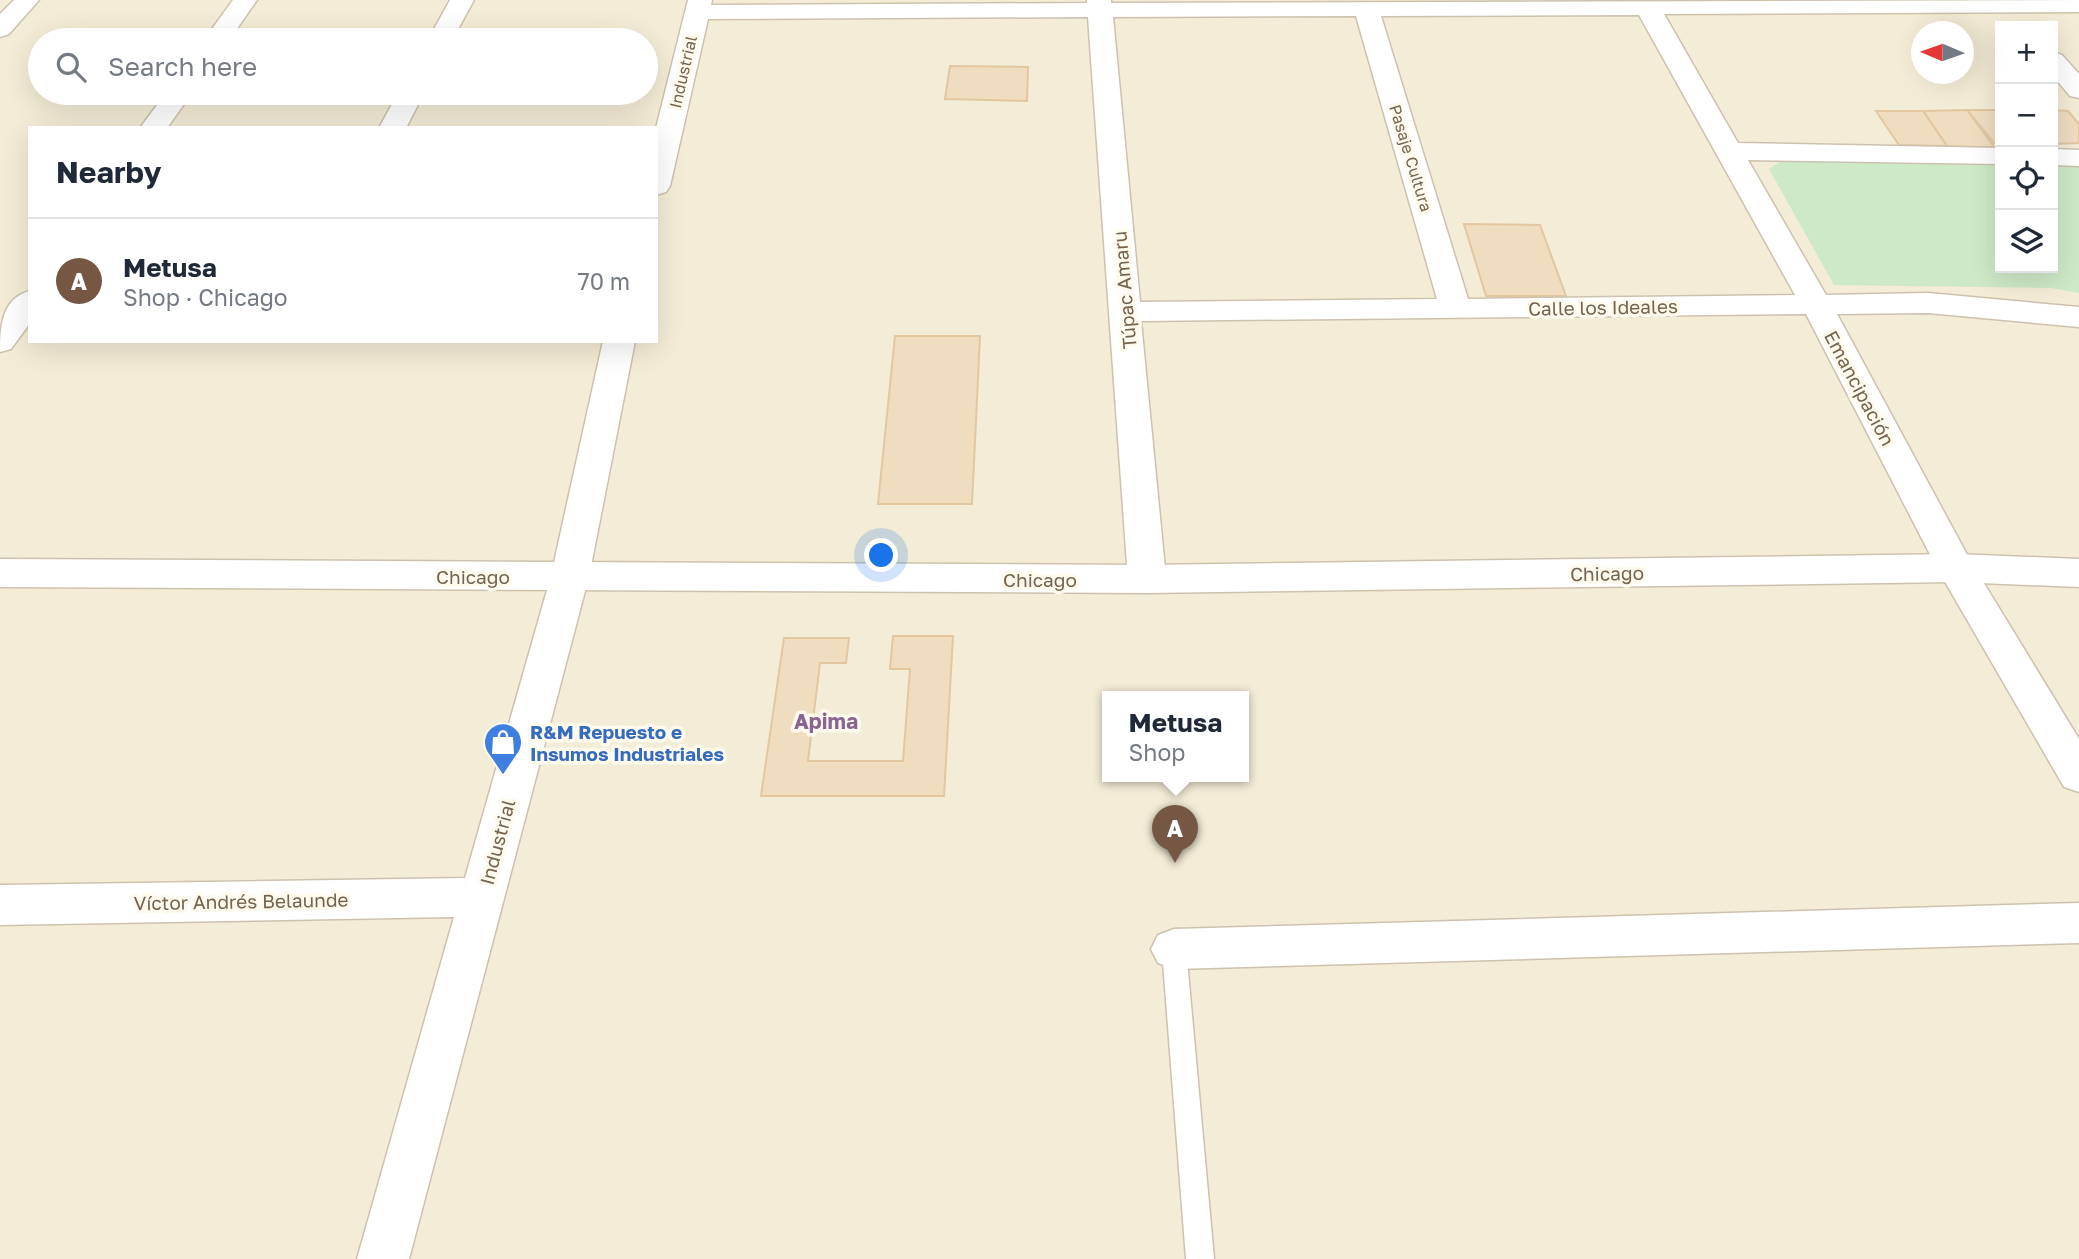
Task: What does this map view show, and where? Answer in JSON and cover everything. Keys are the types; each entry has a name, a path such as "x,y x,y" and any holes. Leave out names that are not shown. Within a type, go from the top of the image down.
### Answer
{"street":[{"path":"0,29 27,0"},
{"path":"225,28 245,0"},
{"path":"447,28 462,0"},
{"path":"699,6 1099,5 1366,8 1645,4 2079,5"},
{"name":"Emancipación","path":"1645,4 1816,304 1956,568 2079,775"},
{"name":"Túpac Amaru","path":"1099,5 1147,579"},
{"path":"2005,5 2019,21"},
{"name":"Industrial","path":"658,178 699,6"},
{"name":"Pasaje Cultura","path":"1366,8 1456,309"},
{"path":"2058,66 2079,90"},
{"path":"154,126 170,105"},
{"path":"393,126 404,105"},
{"path":"1729,151 1995,156"},
{"path":"2058,157 2079,158"},
{"name":"Calle los Ideales","path":"1126,312 1928,303 2079,317"},
{"name":"Industrial","path":"383,1259 570,576 620,343"},
{"name":"Chicago","path":"0,573 1147,579 1956,568 2079,573"},
{"name":"Víctor Andrés Belaunde","path":"0,905 482,897"},
{"path":"1174,949 2079,923"}],"lane":[{"path":"1174,949 1200,1259"}],"shaded area":[{"path":"0,0 2079,0 2079,1259 0,1259"}],"green space":[{"path":"1783,160 1995,162 1995,273 2058,273 2058,162 2079,163 2079,293 2051,288 1834,285 1769,169"}],"building":[{"path":"950,66 1028,67 1027,101 945,99"},
{"path":"1967,110 1995,110 1994,143"},
{"path":"1967,110 1995,148 1947,146 1923,111"},
{"path":"2058,110 2068,111 2079,124 2079,143 2058,144"},
{"path":"1876,111 1923,111 1947,146 1899,145"},
{"path":"1464,224 1540,225 1566,296 1486,296"},
{"path":"895,336 980,336 972,504 878,504"},
{"path":"893,636 953,636 944,796 761,796 784,638 849,638 846,663 820,663 808,761 903,761 910,669 890,669"}],"place":[{"name":"R&M Repuesto e Insumos Industriales","path":"503,776"},
{"name":"Metusa","path":"1175,863"}],"district":[{"name":"Apima","path":"826,721"}]}
